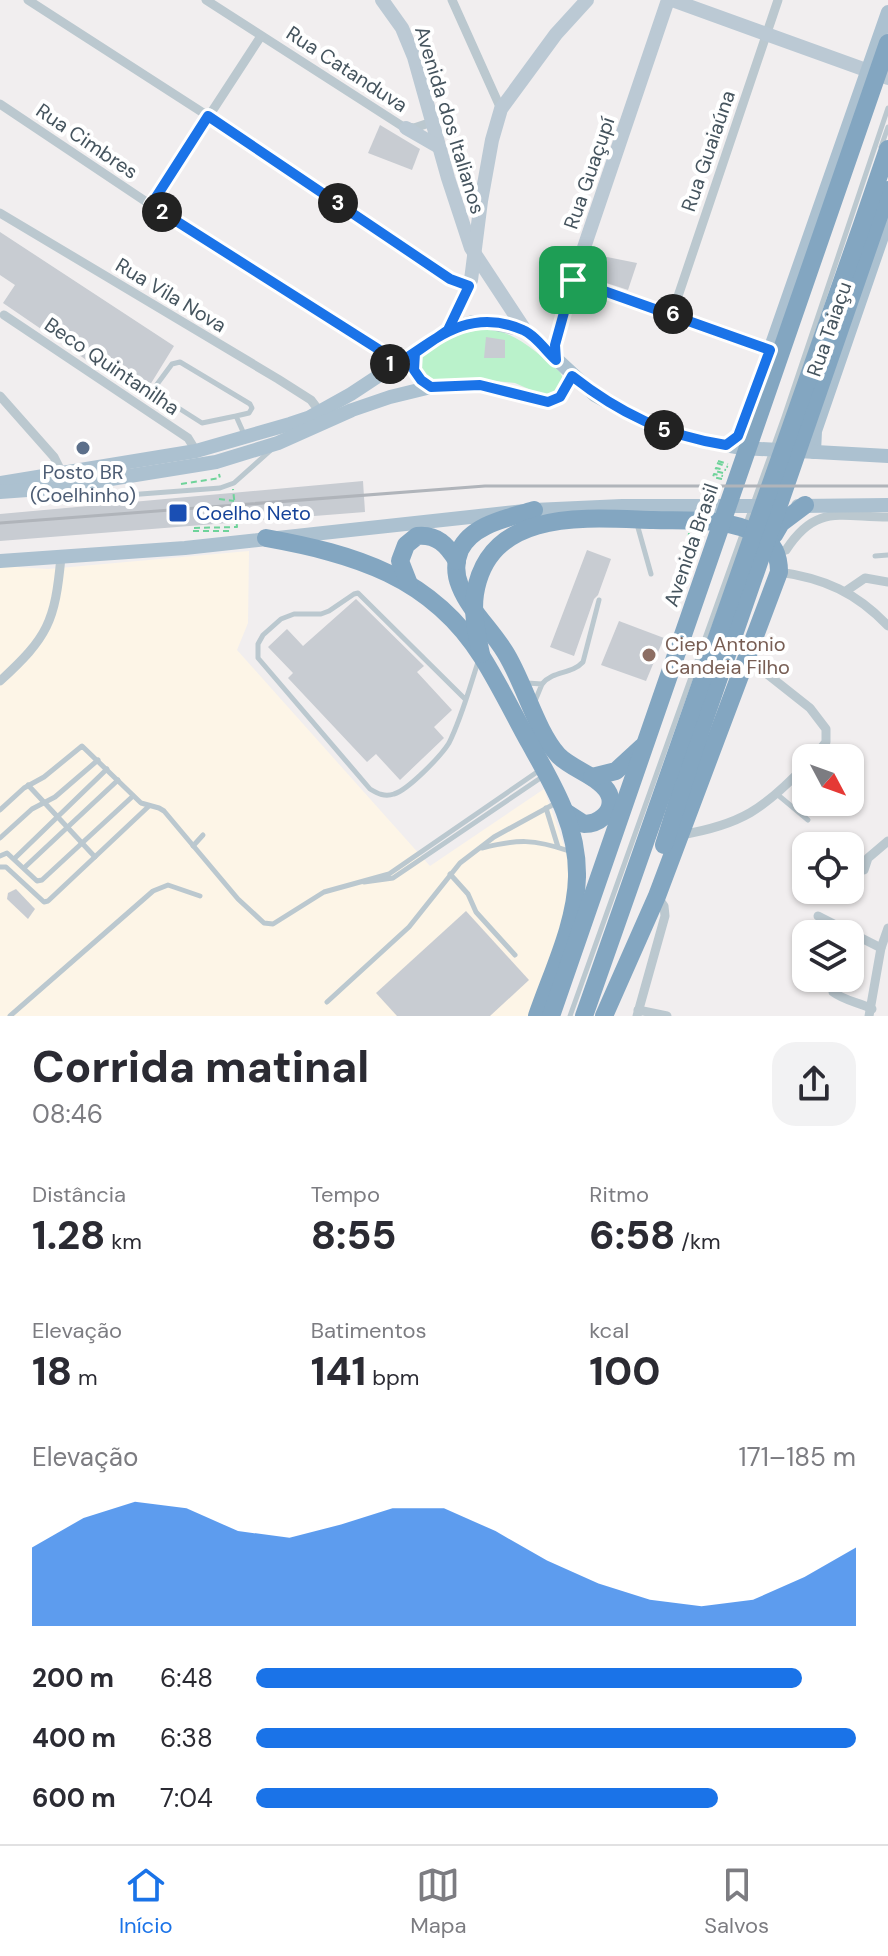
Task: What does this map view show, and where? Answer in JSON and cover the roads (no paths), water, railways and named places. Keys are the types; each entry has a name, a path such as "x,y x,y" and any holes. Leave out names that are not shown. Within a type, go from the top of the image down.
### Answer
{"highway":[{"name":"Avenida Brasil","path":"562,1016 619,842 778,410 881,86 887,46"},
{"path":"633,947 695,747 772,558 806,407 888,149"},
{"path":"584,1016 733,577 806,407 888,190"},
{"name":"Avenida Brasil","path":"551,1016 715,547 778,410"},
{"path":"604,1016 657,896 746,657 781,523 805,505"},
{"path":"534,510 488,525 474,533 462,546 457,561 458,581 475,612 505,652 547,740 569,766 601,783 610,799 603,818 591,824 584,824 558,807"},
{"path":"481,654 475,596 483,567 497,548 513,535 537,525 592,517 725,523 748,529 764,538 772,558"},
{"path":"409,584 400,561 406,545 417,536 437,538 449,548 457,561"},
{"path":"266,538 326,549 409,584 441,609 481,654 545,771 577,878 564,938 537,1016"},
{"path":"592,777 616,771 645,743"},
{"path":"598,1016 623,908"}],"main road":[{"name":"Avenida Brasil","path":"732,446 743,427 770,350 881,86 888,12"},
{"name":"Rua Taiaçu","path":"814,452 815,431 888,219"},
{"path":"0,483 196,451 246,438 320,412 448,330 473,322 525,330 595,395 633,417 682,436 732,446 888,456"},
{"path":"415,353 414,370 431,387"},
{"path":"0,492 55,488 216,462 278,443 352,410 431,387 480,385 548,402 560,397 572,376"},
{"path":"0,561 233,542 534,510 622,506 888,505"}],"street":[{"path":"28,0 208,116 450,279 469,286"},
{"name":"Rua Catanduva","path":"206,0 406,128 432,122"},
{"name":"Avenida dos Italianos","path":"382,0 408,40 474,255 525,330"},
{"path":"452,0 501,109"},
{"path":"474,255 484,186 501,109 556,34 587,0"},
{"path":"670,0 766,34 881,86"},
{"name":"Rua Guaçupí","path":"556,360 555,345 573,280 670,0"},
{"name":"Rua Guaiaúna","path":"672,314 778,0"},
{"path":"151,205 261,36"},
{"name":"Rua Cimbres","path":"0,104 151,205 378,349 392,368"},
{"path":"406,128 439,147"},
{"name":"Rua Vila Nova","path":"0,213 278,379 311,400 320,412"},
{"name":"Avenida dos Italianos","path":"448,330 469,286 474,255"},
{"path":"573,280 770,350"},
{"name":"Beco Quintanilha","path":"4,315 188,438 196,451"},
{"path":"0,396 54,457 62,473"},
{"path":"772,558 786,550 793,537 813,520 824,517 888,517"},
{"path":"0,681 31,653 43,636 58,593 61,557"},
{"path":"772,558 846,591 888,626"},
{"path":"846,591 865,578 888,582"},
{"path":"746,657 810,708 826,729 824,744"},
{"path":"680,835 722,827 760,809 792,780"},
{"path":"864,870 868,858 888,841"},
{"path":"657,896 664,906 665,916 638,1013 667,1016"},
{"path":"818,916 884,942"},
{"path":"870,1012 888,928"},
{"path":"633,947 652,956"},
{"path":"833,992 845,1001 862,1004 870,1012"}],"lane":[{"path":"578,1016 733,577 778,410 888,127"},
{"path":"180,362 250,404 252,408 249,413 236,416 202,423 158,395 155,387 172,364 180,362"},
{"path":"236,416 246,438"},
{"path":"55,488 88,498 220,488 242,477 278,443"},
{"path":"637,519 638,535 651,574"},
{"path":"875,556 888,555"},
{"path":"570,1016 683,692 733,577"},
{"path":"465,699 358,593 321,614 287,616 263,635 258,644 258,658 370,789 380,795 403,790 450,741 465,699 481,654"},
{"path":"532,706 542,684 552,675 577,669 583,662 599,600"},
{"path":"522,683 542,684"},
{"path":"0,810 79,747 86,748 133,796 164,811 238,899 264,923 280,921 302,903 324,892 389,874 545,771"},
{"path":"0,838 32,809 55,797 98,760"},
{"path":"15,858 107,769"},
{"path":"25,867 118,780"},
{"path":"28,785 95,857"},
{"path":"778,795 808,820"},
{"path":"0,856 7,853 37,881 42,880 133,796"},
{"path":"0,867 6,867 44,902 48,901 149,806"},
{"path":"327,1002 409,927 450,874 477,849 558,807"},
{"path":"192,846 203,835"},
{"path":"477,849 525,840 567,850"},
{"path":"450,874 468,894 476,912 515,955"},
{"path":"10,1016 153,891 168,885 200,896"}],"railway":[{"path":"0,523 485,486 888,486"}],"place":[{"name":"Posto BR (Coelhinho)","path":"83,448"},
{"name":"Coelho Neto","path":"178,513"},
{"name":"Ciep Antonio Candeia Filho","path":"649,655"}]}
